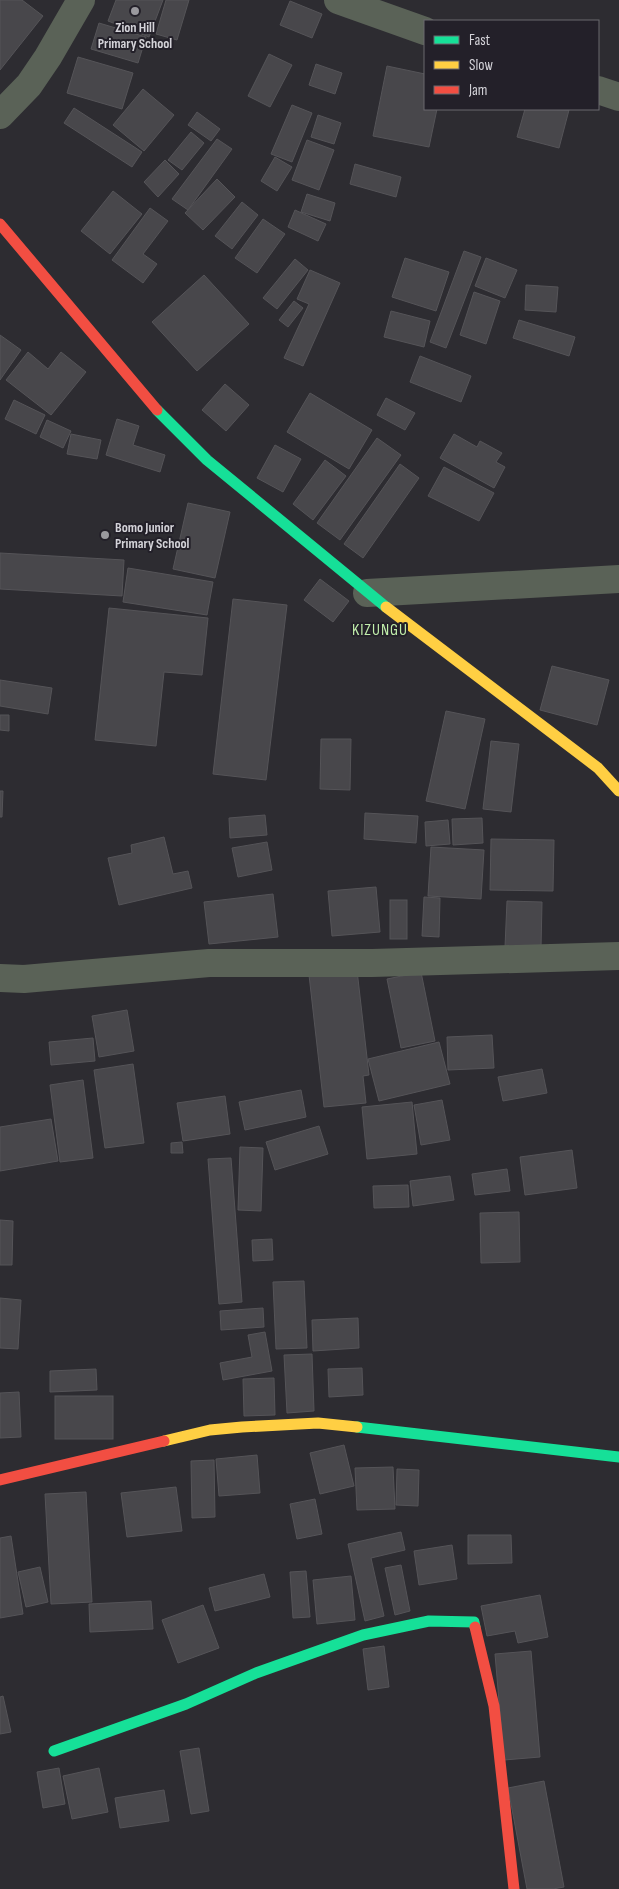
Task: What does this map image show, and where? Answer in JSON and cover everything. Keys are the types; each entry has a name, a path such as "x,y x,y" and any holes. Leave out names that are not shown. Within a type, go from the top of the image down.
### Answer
{"street":[{"path":"0,115 28,85 48,57 80,0"},
{"path":"338,0 424,30"},
{"path":"599,90 619,97"},
{"path":"0,224 162,416 207,460 367,593 598,768 619,791"},
{"path":"367,593 619,579"},
{"path":"0,978 24,979 209,963 372,963 619,956"},
{"path":"0,1480 210,1430 318,1423 619,1456"},
{"path":"54,1751 186,1704 256,1673 363,1635 429,1621 474,1622 494,1706 514,1889"}],"building":[{"path":"0,0 22,0 43,16 0,70"},
{"name":"Zion Hill Primary School","path":"116,0 163,0 149,37 108,21"},
{"path":"166,0 189,0 177,40 156,34"},
{"path":"290,1 322,14 312,38 280,25"},
{"path":"99,23 146,37 138,63 91,49"},
{"path":"269,54 292,65 270,107 248,96"},
{"path":"78,57 133,73 122,109 67,93"},
{"path":"316,64 342,73 335,94 309,85"},
{"path":"387,66 424,74 424,110 437,110 429,147 373,136"},
{"path":"143,89 174,115 144,151 113,125"},
{"path":"292,105 312,113 292,162 271,154"},
{"path":"74,108 142,152 132,167 64,123"},
{"path":"525,110 569,110 559,148 517,137"},
{"path":"197,112 220,129 211,141 188,125"},
{"path":"318,115 341,123 334,144 311,137"},
{"path":"191,132 204,143 182,170 168,160"},
{"path":"217,139 232,149 188,210 172,199"},
{"path":"307,140 334,150 319,190 292,180"},
{"path":"275,157 292,167 277,191 261,181"},
{"path":"165,160 179,174 158,197 144,182"},
{"path":"355,164 401,177 396,197 350,184"},
{"path":"217,179 235,197 203,230 185,213"},
{"path":"113,191 142,214 110,254 81,231"},
{"path":"307,194 335,203 330,221 301,212"},
{"path":"242,202 258,215 232,249 215,236"},
{"path":"150,208 168,221 143,254 157,264 143,283 112,260"},
{"path":"295,210 326,224 318,241 288,227"},
{"path":"263,219 285,234 257,273 235,258"},
{"path":"464,251 481,257 446,348 430,342"},
{"path":"405,258 449,272 436,311 392,297"},
{"path":"486,258 517,270 505,298 475,286"},
{"path":"295,259 308,270 277,309 263,298"},
{"path":"310,270 340,283 303,366 284,358 309,304 297,299"},
{"path":"204,275 249,324 197,371 152,322"},
{"path":"526,285 558,287 556,312 525,310"},
{"path":"474,292 500,301 486,344 460,335"},
{"path":"294,301 303,308 288,327 279,320"},
{"path":"391,311 430,321 424,347 384,337"},
{"path":"519,320 575,337 569,356 513,338"},
{"path":"0,335 21,350 0,380"},
{"path":"28,352 48,369 61,352 86,372 51,415 6,380"},
{"path":"420,356 471,376 461,402 410,382"},
{"path":"225,384 249,405 226,431 202,410"},
{"path":"310,393 372,430 349,469 287,432"},
{"path":"386,398 415,413 405,430 377,415"},
{"path":"14,400 45,415 36,434 5,419"},
{"path":"117,419 139,426 133,445 165,455 160,472 106,455"},
{"path":"47,420 71,431 63,448 40,437"},
{"path":"71,434 101,440 97,459 67,454"},
{"path":"454,434 477,447 480,441 502,453 496,462 505,467 494,488 440,458"},
{"path":"377,438 401,455 340,540 317,523"},
{"path":"275,445 301,459 283,492 257,478"},
{"path":"325,460 346,476 313,520 293,504"},
{"path":"400,464 419,478 363,558 344,544"},
{"path":"444,467 494,493 479,521 428,496"},
{"path":"188,503 230,512 215,578 173,569"},
{"path":"0,553 124,560 122,596 0,589"},
{"path":"128,568 213,582 207,615 123,602"},
{"path":"320,579 349,601 333,622 304,600"},
{"path":"233,599 287,605 266,780 213,774"},
{"path":"109,608 208,618 202,675 164,672 156,746 95,740"},
{"path":"552,666 609,680 597,725 540,710"},
{"path":"0,680 52,688 48,714 0,706"},
{"path":"446,711 485,719 465,809 426,801"},
{"path":"0,715 9,715 9,731 0,730"},
{"path":"321,739 351,739 350,790 320,789"},
{"path":"491,741 519,744 511,812 483,809"},
{"path":"0,791 3,791 2,817 0,817"},
{"path":"365,813 418,816 416,843 364,839"},
{"path":"265,815 267,835 230,838 229,818"},
{"path":"482,818 483,843 453,845 452,819"},
{"path":"448,820 450,844 426,846 425,822"},
{"path":"164,837 173,874 188,871 192,888 119,905 108,858 132,853 131,845"},
{"path":"491,839 554,840 553,891 490,890"},
{"path":"267,842 272,870 238,877 232,848"},
{"path":"431,847 484,850 481,899 428,896"},
{"path":"376,887 380,932 332,936 328,891"},
{"path":"273,894 278,937 209,944 204,902"},
{"path":"424,897 440,898 439,937 422,936"},
{"path":"390,900 407,900 407,939 390,939"},
{"path":"507,901 542,902 541,948 505,947"},
{"path":"357,970 369,1075 363,1076 366,1103 324,1107 309,975"},
{"path":"421,972 435,1041 401,1048 387,979"},
{"path":"127,1010 134,1051 99,1057 92,1016"},
{"path":"492,1035 494,1068 448,1070 447,1037"},
{"path":"93,1038 95,1061 51,1065 49,1042"},
{"path":"439,1042 450,1084 379,1101 368,1059"},
{"path":"133,1064 144,1143 105,1148 94,1070"},
{"path":"542,1069 547,1093 503,1101 498,1077"},
{"path":"83,1080 93,1158 60,1162 50,1085"},
{"path":"301,1090 306,1117 245,1130 239,1102"},
{"path":"225,1096 230,1134 183,1141 177,1103"},
{"path":"442,1100 450,1140 421,1145 414,1105"},
{"path":"412,1102 417,1154 367,1159 362,1107"},
{"path":"51,1119 58,1161 0,1171 0,1127"},
{"path":"319,1126 328,1154 275,1170 266,1142"},
{"path":"182,1142 183,1153 171,1153 171,1143"},
{"path":"240,1147 263,1148 261,1211 238,1210"},
{"path":"572,1150 577,1188 525,1195 520,1157"},
{"path":"231,1158 242,1302 219,1304 208,1159"},
{"path":"507,1169 510,1191 475,1195 472,1174"},
{"path":"450,1176 454,1200 413,1206 410,1181"},
{"path":"408,1185 409,1207 374,1208 373,1186"},
{"path":"519,1212 520,1262 481,1263 480,1213"},
{"path":"0,1220 13,1221 12,1265 0,1265"},
{"path":"272,1239 273,1260 253,1261 252,1240"},
{"path":"304,1281 307,1348 276,1349 273,1282"},
{"path":"0,1298 21,1300 18,1349 0,1348"},
{"path":"263,1308 264,1327 221,1330 220,1311"},
{"path":"358,1318 359,1348 313,1351 312,1320"},
{"path":"265,1332 272,1371 223,1380 220,1363 252,1357 248,1335"},
{"path":"312,1354 314,1411 287,1413 284,1355"},
{"path":"362,1368 363,1395 329,1397 328,1369"},
{"path":"96,1369 97,1390 50,1392 50,1371"},
{"path":"274,1378 275,1415 244,1416 243,1379"},
{"path":"19,1392 21,1437 0,1438 0,1393"},
{"path":"55,1396 113,1396 113,1439 55,1439"},
{"path":"344,1445 354,1486 320,1494 310,1453"},
{"path":"257,1455 260,1493 219,1496 216,1459"},
{"path":"214,1460 215,1517 192,1518 191,1461"},
{"path":"393,1467 395,1509 357,1510 355,1468"},
{"path":"397,1469 419,1470 418,1506 396,1505"},
{"path":"176,1487 182,1531 127,1537 121,1493"},
{"path":"86,1492 92,1602 51,1604 45,1494"},
{"path":"315,1499 322,1534 297,1539 290,1504"},
{"path":"401,1532 405,1550 371,1558 384,1616 365,1621 348,1544"},
{"path":"468,1535 511,1535 512,1563 468,1564"},
{"path":"11,1536 23,1614 0,1618 0,1538"},
{"path":"452,1545 457,1579 419,1585 414,1551"},
{"path":"401,1565 410,1611 395,1615 385,1568"},
{"path":"40,1567 48,1602 26,1607 18,1572"},
{"path":"306,1571 310,1617 293,1618 290,1572"},
{"path":"264,1574 270,1597 215,1611 209,1588"},
{"path":"351,1576 355,1620 317,1624 313,1580"},
{"path":"540,1595 548,1637 518,1643 515,1631 487,1636 481,1606"},
{"path":"151,1601 153,1629 90,1632 89,1604"},
{"path":"203,1605 219,1648 178,1663 162,1620"},
{"path":"384,1646 389,1687 368,1690 363,1649"},
{"path":"531,1651 540,1757 504,1760 495,1654"},
{"path":"3,1696 11,1732 0,1734 0,1697"},
{"path":"199,1748 209,1811 191,1814 180,1751"},
{"path":"59,1768 65,1804 43,1808 37,1772"},
{"path":"99,1768 108,1812 72,1819 63,1776"},
{"path":"544,1781 564,1887 527,1889 508,1788"},
{"path":"164,1790 169,1821 120,1828 115,1798"}],"traffic: fast":[{"path":"157,410 207,460 386,607"},
{"path":"357,1427 619,1457"},
{"path":"54,1751 186,1704 256,1673 363,1635 429,1621 474,1622 475,1627"}],"traffic: slow":[{"path":"386,607 598,768 619,791"},
{"path":"164,1441 210,1430 242,1427 318,1423 357,1427"}],"traffic: jam":[{"path":"0,224 157,410"},
{"path":"0,1480 164,1441"},
{"path":"475,1627 494,1706 514,1889"}],"place":[{"name":"Zion Hill Primary School","path":"135,11"},
{"name":"Bomo Junior Primary School","path":"105,535"}],"district":[{"name":"KIZUNGU","path":"380,630"}]}
